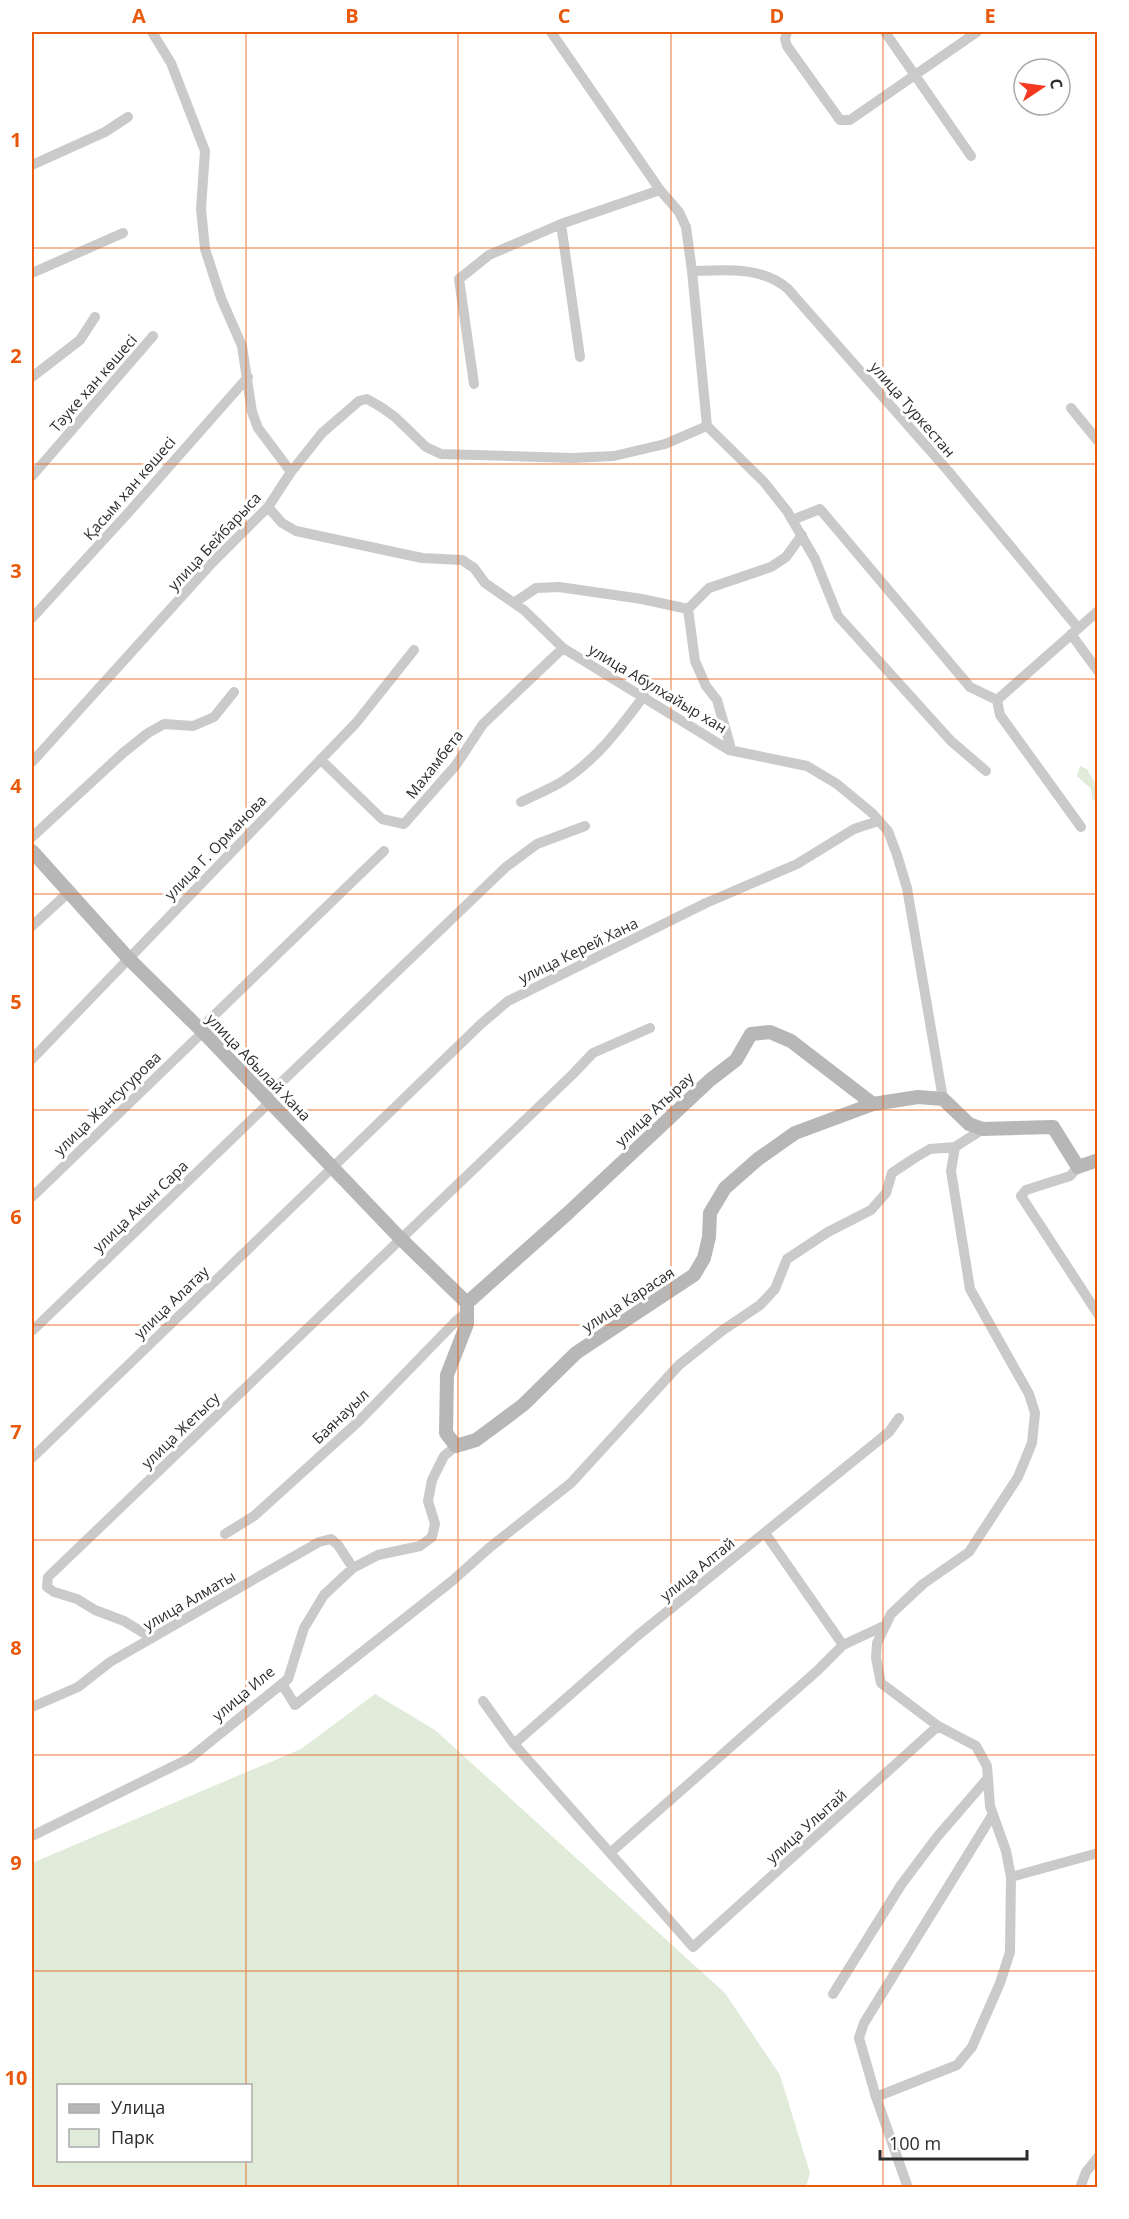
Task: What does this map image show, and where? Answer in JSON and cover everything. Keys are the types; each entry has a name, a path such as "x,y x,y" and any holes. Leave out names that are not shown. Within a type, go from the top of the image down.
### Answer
{"street":[{"path":"152,32 171,63 205,151 201,209 205,249 221,298 242,346 252,412 258,428 291,472"},
{"path":"551,32 660,190 679,212 686,227 707,426 764,482 792,520 815,560 838,616 951,741 986,771"},
{"path":"787,32 785,39 788,46 840,120 850,120 977,32"},
{"path":"885,32 971,156"},
{"path":"32,165 105,132 128,117"},
{"path":"474,384 459,279 489,255 561,224 660,190"},
{"path":"561,224 580,357"},
{"path":"32,273 123,233"},
{"name":"улица Туркестан","path":"692,271 735,270 756,273 777,279 788,289 949,472 1074,631 1098,671"},
{"path":"32,377 80,340 94,317"},
{"name":"Тәуке хан көшесі","path":"32,476 153,336"},
{"name":"Қасым хан көшесі","path":"32,618 248,377"},
{"name":"улица Бейбарыса","path":"32,762 212,562 268,507 291,472 322,433 359,401 367,399 395,417 426,447 441,454 572,458 614,456 665,444 707,426"},
{"path":"1071,408 1098,441"},
{"name":"улица Абулхайыр хан","path":"268,507 282,523 296,531 422,558 462,560 474,568 485,583 524,610 563,648 729,750 807,766 837,784 888,831 907,888 943,1099"},
{"path":"792,520 820,509 970,687 997,700"},
{"path":"688,609 709,588 750,575 786,557 802,535"},
{"path":"514,603 536,588 559,587 642,599 688,609"},
{"path":"688,609 695,661 706,686 717,700 730,745 729,750"},
{"path":"997,700 1098,611"},
{"name":"Махамбета","path":"321,760 382,819 404,824 456,765 483,724 563,648"},
{"name":"улица Г. Орманова","path":"32,1059 356,723 414,650"},
{"path":"32,837 148,733 164,724 193,726 214,717 234,692"},
{"path":"521,802 562,781 587,763 609,742 644,696"},
{"path":"997,700 1000,715 1081,827"},
{"name":"улица Керей Хана","path":"333,1167 508,1001 706,903 797,864 854,829 878,821"},
{"name":"улица Акын Сара","path":"32,1331 506,867 537,844 585,826"},
{"name":"улица Жансугурова","path":"32,1197 384,850"},
{"name":"улица Абылай Хана","path":"32,851 129,959 201,1030 468,1307"},
{"path":"32,926 69,892"},
{"path":"400,1238 548,1099 593,1053 650,1028"},
{"name":"улица Атырау","path":"468,1307 710,1080 736,1060 752,1034 770,1032 791,1041 873,1104"},
{"name":"улица Карасая","path":"456,1446 476,1440 524,1405 576,1353 694,1275 704,1258 709,1237 710,1213 725,1188 758,1159 795,1133 873,1104 918,1097 943,1099"},
{"path":"943,1099 969,1124 983,1129 1053,1127 1078,1167"},
{"path":"282,1684 295,1704 452,1581 489,1548 571,1483 679,1365 723,1330 760,1305 775,1289 787,1259 828,1232 872,1210 886,1193 892,1173 913,1159 930,1149 955,1147 983,1129"},
{"path":"876,2097 957,2065 972,2047 1000,1983 1010,1952 1011,1877 1006,1851 990,1806 987,1766 975,1746 938,1726 881,1683 876,1658 877,1643 891,1614 923,1584 969,1552 1017,1477 1032,1443 1035,1413 1029,1394 969,1289 951,1171 955,1147"},
{"path":"1098,1160 1078,1167 1070,1176 1026,1190 1022,1196 1098,1314"},
{"name":"улица Алатау","path":"32,1458 333,1167"},
{"name":"улица Жетысу","path":"152,1638 124,1621 95,1610 77,1599 54,1592 46,1587 48,1577 400,1238"},
{"path":"456,1446 446,1433 447,1375 467,1324 468,1307"},
{"name":"Баянауыл","path":"225,1534 254,1516 358,1422 468,1307"},
{"name":"улица Алтай","path":"514,1744 637,1636 889,1432 898,1418"},
{"name":"улица Иле","path":"32,1836 190,1758 282,1684 288,1678 304,1628 324,1595 353,1568 378,1555 420,1546 432,1537 435,1524 428,1501 432,1480 444,1456 456,1446"},
{"path":"765,1533 843,1645"},
{"name":"улица Алматы","path":"32,1707 78,1687 110,1662 319,1542 332,1539 353,1568"},
{"path":"483,1701 514,1744 610,1853 817,1671 843,1645 886,1625"},
{"name":"улица Улытай","path":"610,1853 693,1947 938,1726"},
{"path":"833,1994 901,1885 937,1837 988,1778"},
{"path":"908,2187 876,2097 860,2038 864,2023 993,1814"},
{"path":"1011,1877 1098,1853"},
{"path":"1080,2187 1086,2172 1098,2157"}],"green space":[{"path":"1080,766 1087,769 1097,786 1097,803 1092,798 1091,789 1077,776"},
{"path":"375,1694 435,1730 725,1993 780,2075 810,2173 806,2187 32,2187 32,1863 301,1749"}]}
